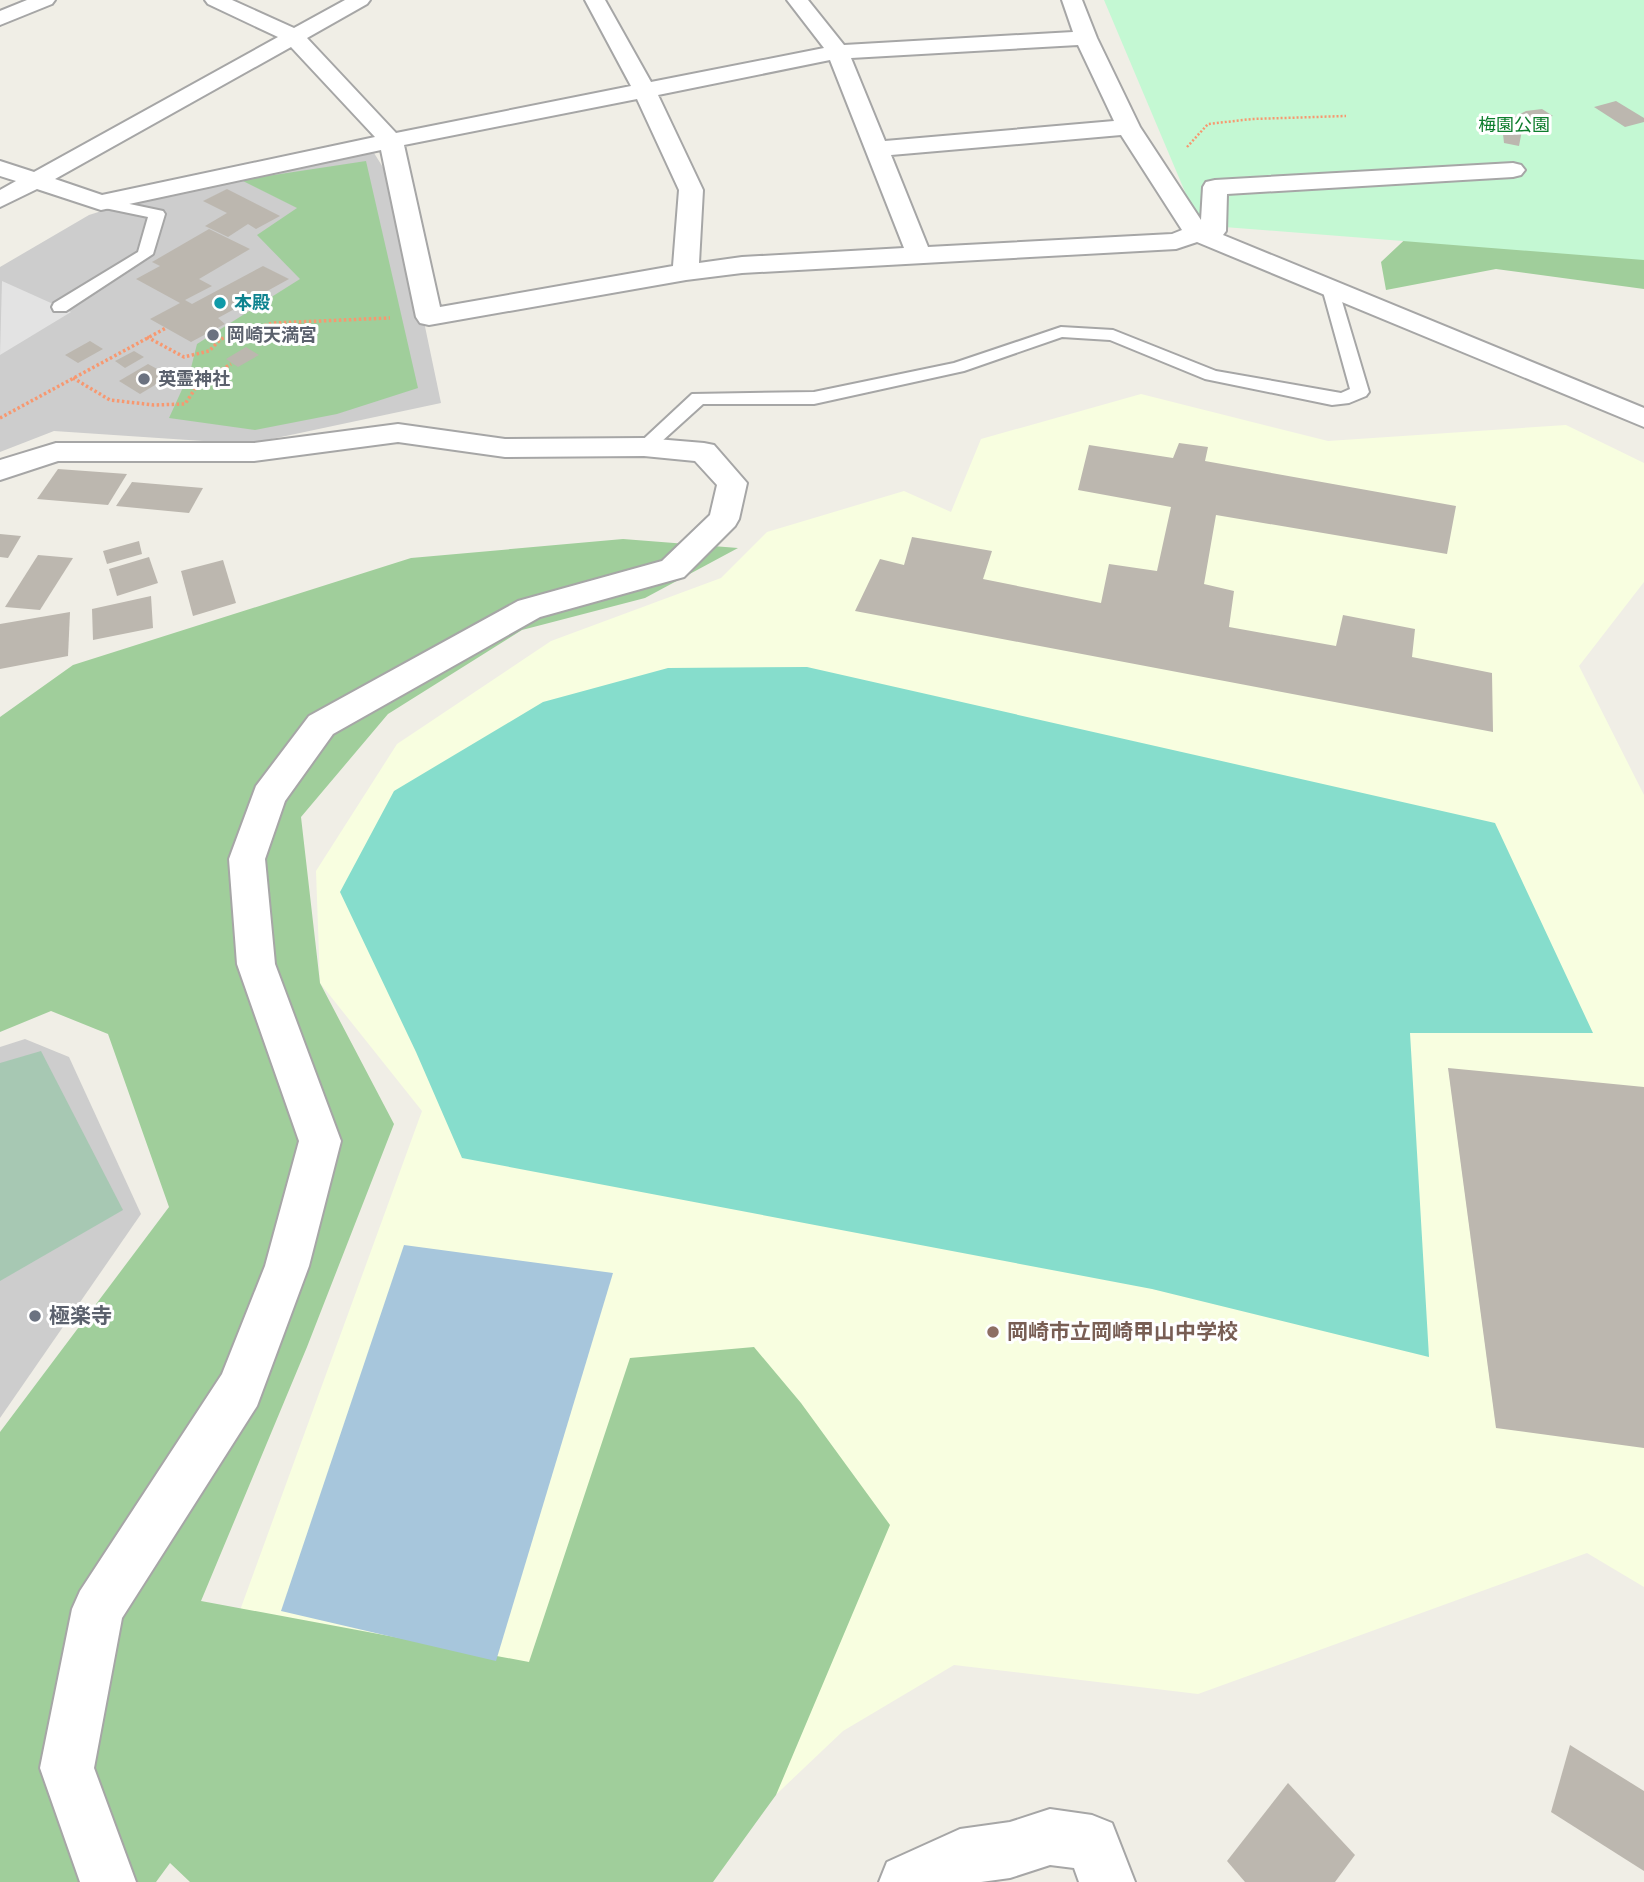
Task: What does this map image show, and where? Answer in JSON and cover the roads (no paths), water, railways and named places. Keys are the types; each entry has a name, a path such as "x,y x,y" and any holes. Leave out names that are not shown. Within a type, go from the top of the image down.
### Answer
{"street":[{"path":"0,19 45,0"},
{"path":"215,0 293,36 391,141 429,317 686,272 742,265 1176,241 1213,230 1215,187 1513,170"},
{"path":"0,200 360,0"},
{"path":"595,0 645,91 691,190 686,272"},
{"path":"797,0 838,52 879,149 919,255"},
{"path":"1072,0 1086,38 1128,127 1197,233 1644,418"},
{"path":"0,168 101,203 391,141 838,52 1086,38"},
{"path":"879,149 1128,127"},
{"path":"0,470 56,452 254,452 398,433 505,448 644,447 704,452 732,483 724,519 673,569 529,609 321,725 269,796 247,859 256,964 320,1141 287,1266 240,1389 98,1609 67,1768 108,1882"},
{"path":"906,1882 960,1857 1010,1850 1050,1837 1092,1843 1107,1882"}],"lane":[{"path":"60,307 145,254 157,214 101,203"},
{"path":"644,447 698,398 814,398 958,367 1061,332 1113,335 1211,375 1343,399 1360,392 1329,288"}],"place":[{"name":"本殿","path":"220,303"},
{"name":"岡崎天満宮","path":"213,335"},
{"name":"英霊神社","path":"144,379"},
{"name":"極楽寺","path":"35,1316"},
{"name":"岡崎市立岡崎甲山中学校","path":"993,1332"}],"park label":[{"name":"梅園公園","path":"1514,125"}]}
